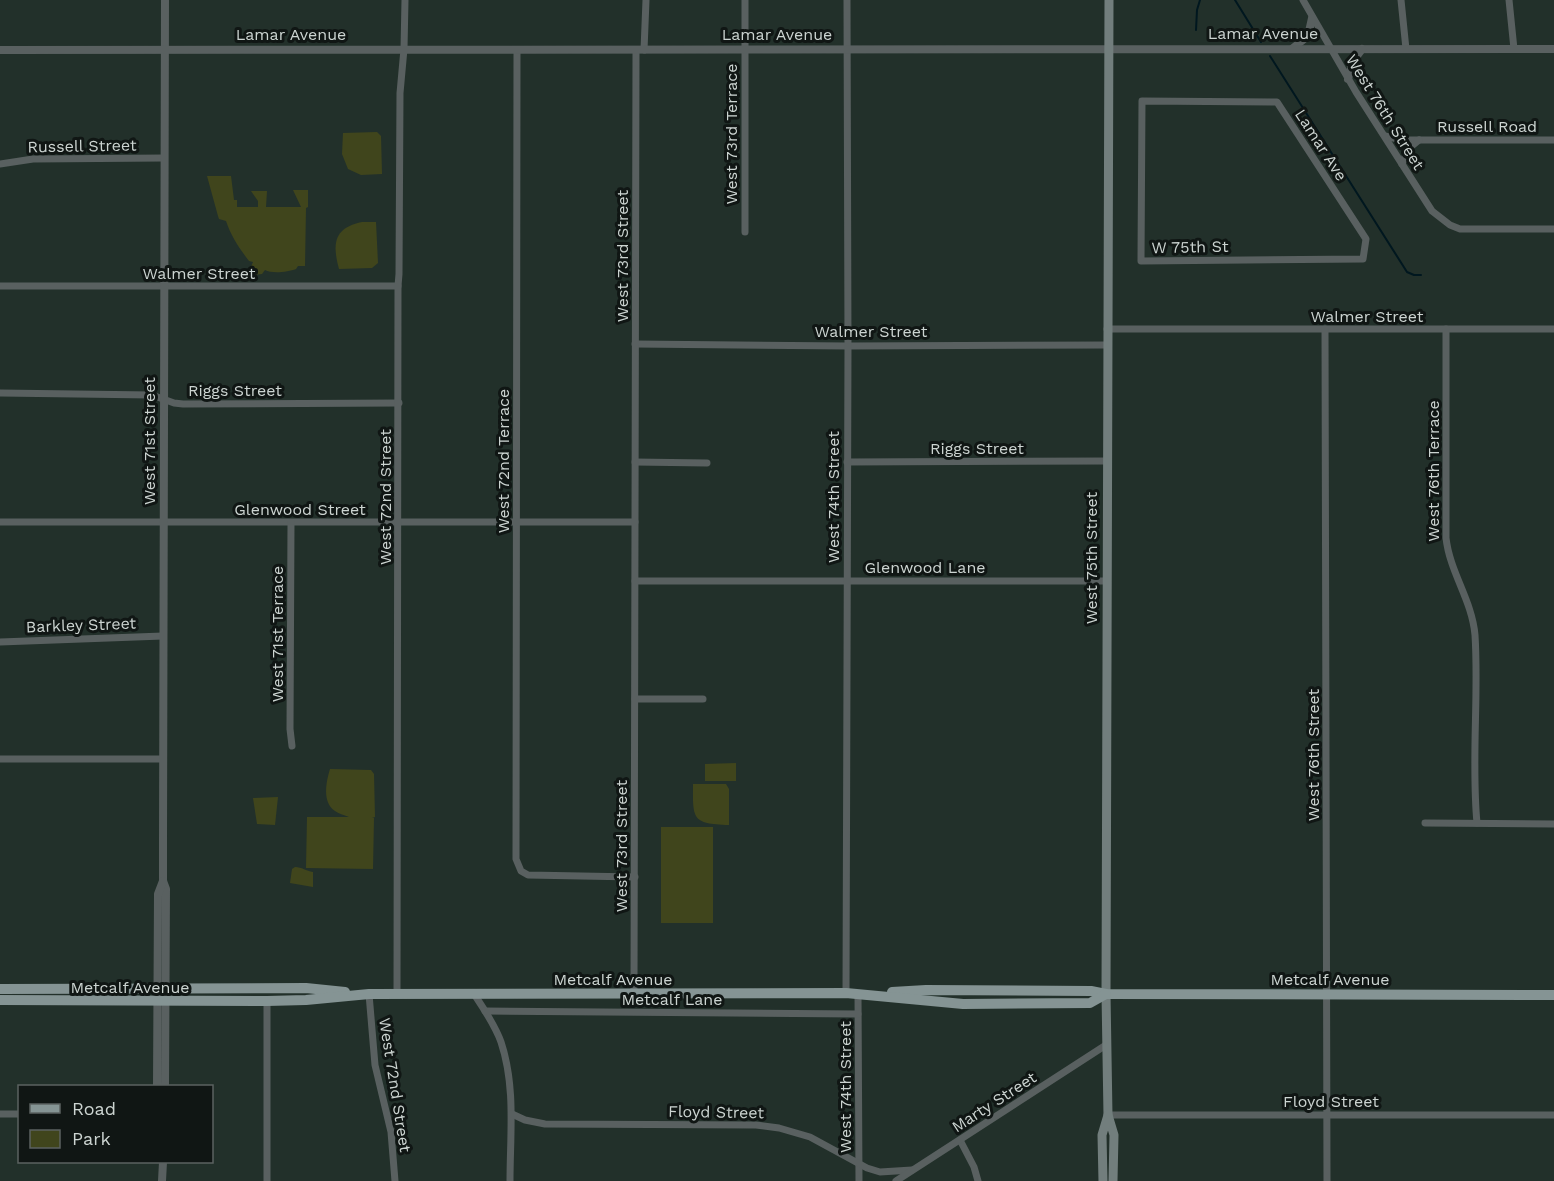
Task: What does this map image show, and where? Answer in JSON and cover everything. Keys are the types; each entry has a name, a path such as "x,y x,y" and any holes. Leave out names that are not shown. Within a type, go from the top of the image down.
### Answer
{"main road":[{"name":"West 75th Street","path":"1109,0 1106,994 1108,1115 1114,1135 1113,1181"},
{"name":"Metcalf Avenue","path":"0,989 306,988 369,994 858,994 926,990 1006,990 1091,991 1106,994 1554,995"},
{"name":"Metcalf Avenue","path":"0,1000 267,1001 369,994"},
{"name":"West 75th Street","path":"1103,1181 1102,1135 1108,1115"}],"street":[{"name":"West 71st Street","path":"157,1085 166,889 163,881 165,0"},
{"name":"West 72nd Street","path":"397,994 398,286 400,93 405,0"},
{"name":"West 73rd Street","path":"634,994 635,344 640,50 646,0"},
{"name":"West 73rd Terrace","path":"745,0 745,232"},
{"name":"West 74th Street","path":"846,993 847,0"},
{"name":"West 76th Street","path":"1303,0 1348,79 1439,219 1456,227 1554,229"},
{"path":"1401,0 1406,49"},
{"path":"1509,0 1515,49"},
{"path":"1292,49 1308,36 1312,18"},
{"path":"1348,79 1353,61 1362,48"},
{"name":"Lamar Avenue","path":"0,50 1554,49"},
{"name":"West 72nd Terrace","path":"517,50 516,859 521,871 525,874 635,877"},
{"name":"W 75th St","path":"1142,101 1141,261 1363,259"},
{"name":"Lamar Ave","path":"1142,101 1277,102 1366,239 1363,259"},
{"name":"Russell Road","path":"1385,136 1395,140 1554,140"},
{"name":"Russell Road","path":"1402,164 1408,149 1419,140"},
{"name":"Russell Street","path":"0,164 33,159 165,158"},
{"name":"Walmer Street","path":"0,286 398,286"},
{"name":"Walmer Street","path":"1107,329 1554,329"},
{"name":"West 76th Street","path":"1325,329 1327,1181"},
{"name":"West 76th Terrace","path":"1446,329 1446,538 1452,568 1468,602 1475,635 1477,824"},
{"name":"Walmer Street","path":"635,344 1107,345"},
{"name":"Riggs Street","path":"0,393 152,395 183,404 399,402"},
{"name":"Riggs Street","path":"847,462 1107,461"},
{"path":"635,462 707,463"},
{"name":"Glenwood Street","path":"0,522 635,522"},
{"name":"West 71st Terrace","path":"291,523 290,729 292,746"},
{"name":"Glenwood Lane","path":"635,581 1106,581"},
{"name":"Barkley Street","path":"0,642 163,636"},
{"path":"635,699 704,699"},
{"path":"0,759 163,759"},
{"path":"1425,823 1554,824"},
{"name":"West 72nd Street","path":"369,994 375,1065 391,1132 395,1181"},
{"path":"474,994 500,1040 505,1055 512,1114 510,1181"},
{"name":"West 74th Street","path":"858,994 859,1181"},
{"path":"267,1001 267,1181"},
{"name":"West 71st Street","path":"161,1002 165,1085"},
{"name":"Metcalf Lane","path":"485,1011 858,1014"},
{"name":"Marty Street","path":"896,1181 1107,1045"},
{"path":"0,1114 18,1114"},
{"name":"Floyd Street","path":"512,1114 532,1122 545,1124 756,1125 779,1128 810,1137 858,1164 880,1172 912,1170"},
{"name":"Floyd Street","path":"1108,1115 1554,1115"},
{"path":"960,1140 974,1167 978,1181"},
{"path":"162,1163 162,1181"}],"green space":[{"path":"377,132 381,136 382,174 361,175 348,169 342,154 343,133"},
{"path":"207,176 231,176 237,207 258,207 258,201 251,191 267,191 266,207 301,207 293,190 308,190 305,266 298,266 296,269 285,272 265,270 262,274 254,275 250,269 253,262 249,261 239,247 226,221 219,219"},
{"path":"362,222 376,222 378,263 372,268 339,269 336,252 337,238 346,228"},
{"path":"736,763 736,781 705,781 705,764"},
{"path":"330,769 371,770 374,774 373,869 306,868 307,817 349,817 335,811 328,802 326,786"},
{"path":"693,784 726,784 729,789 729,825 707,823 697,817 693,805"},
{"path":"278,797 275,825 257,824 253,798"},
{"path":"661,827 713,827 713,923 661,923"},
{"path":"295,867 313,872 313,887 290,883 292,869"}],"waterway":[{"path":"1196,30 1200,0"},
{"path":"1235,0 1261,42"},
{"path":"1270,56 1407,272 1421,275"}]}
